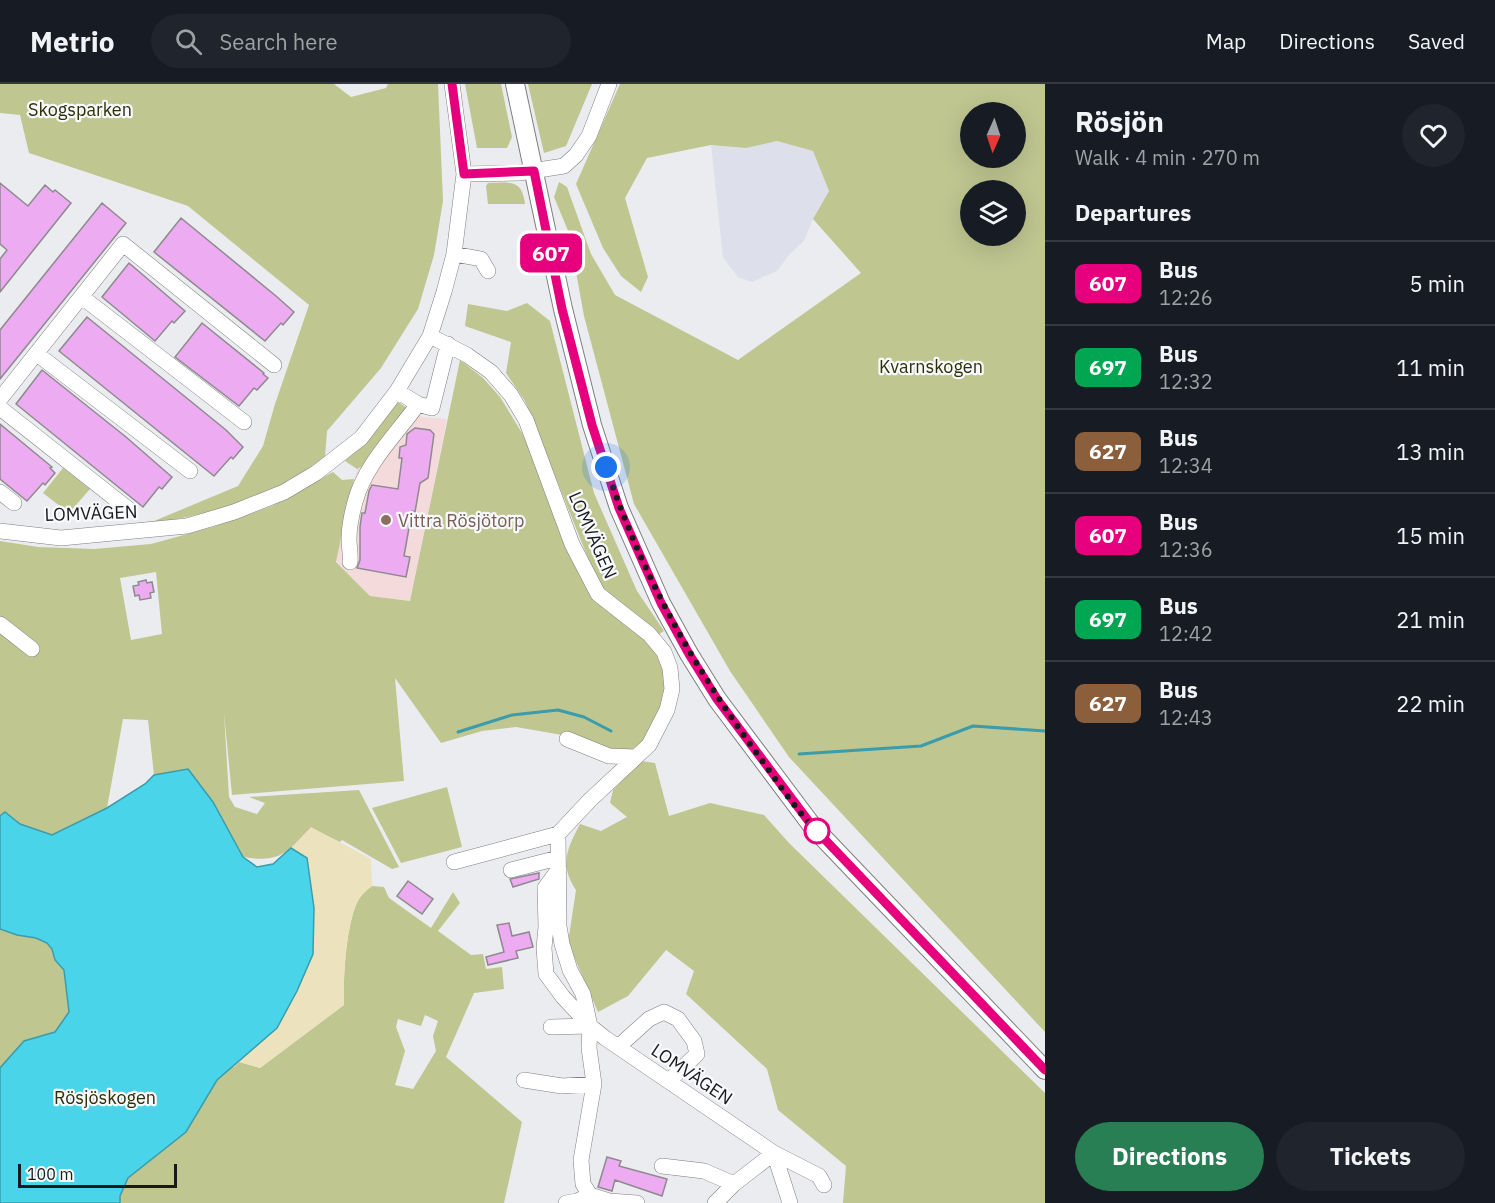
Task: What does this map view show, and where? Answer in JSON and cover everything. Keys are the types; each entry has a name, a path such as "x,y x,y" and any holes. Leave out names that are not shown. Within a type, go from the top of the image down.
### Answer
{"main road":[{"path":"515,84 562,309 592,425 619,508 661,603 689,654 733,721 813,827 1045,1070"}],"street":[{"name":"LOMVÄGEN","path":"0,531 61,538 187,526 234,512 284,492 316,473 361,438 397,391 430,336 454,254 464,174 452,84"},
{"path":"464,174 534,171 564,166 576,155 589,136 609,84"},
{"path":"0,399 123,244 274,364"},
{"path":"454,254 481,258 488,271"},
{"path":"82,297 244,422"},
{"name":"LOMVÄGEN","path":"430,336 448,344 491,372 511,395 526,420 572,544 598,594 648,634 664,652 670,668 672,688 667,710 649,745 558,834 454,862"},
{"path":"397,391 418,404 432,408 448,344"},
{"path":"37,354 190,471"},
{"path":"350,562 352,550 349,538 355,501 363,481 380,454 418,404"},
{"name":"LOMVÄGEN","path":"0,408 127,508"},
{"path":"0,492 14,503"},
{"path":"0,624 32,649"},
{"path":"567,739 609,756 636,757"},
{"path":"558,834 553,927 570,970 583,994 590,1026 589,1048 594,1084 580,1160 584,1184 590,1195 609,1202 637,1203"},
{"path":"511,870 558,864"},
{"name":"LOMVÄGEN","path":"553,927 544,948 546,974 563,997 590,1026 774,1153 819,1176 824,1185"},
{"path":"618,1047 649,1020 664,1012 678,1018 694,1041 697,1054 669,1081"},
{"path":"551,1027 590,1026"},
{"path":"524,1080 562,1086 594,1084"},
{"path":"715,1203 734,1184 774,1153 790,1203"},
{"path":"662,1166 704,1172 734,1184"},
{"path":"566,1203 590,1195"}],"shaded area":[{"path":"777,141 813,151 829,191 804,241 777,271 752,282 738,277 723,258 711,145 746,148"},
{"name":"Vittra Rösjötorp","path":"408,409 422,417 447,419 410,601 370,596 336,561 357,469 367,464"}],"green space":[{"name":"Skogsparken","path":"0,84 334,84 351,97 386,88 388,84 438,84 443,201 434,255 418,309 381,368 327,431 325,457 286,483 253,498 201,514 147,524 238,486 263,446 309,305 188,206 29,153 20,115 0,113"},
{"path":"465,84 501,84 512,137 507,148 477,148"},
{"path":"528,84 592,84 566,146 544,153"},
{"name":"Kvarnskogen","path":"620,84 1045,84 1045,1032 789,757 730,671 634,504 584,316 569,233 554,197 559,182 567,187 591,254 615,295 738,360 861,273 813,219 829,191 813,151 777,141 746,148 711,145 647,158 625,198 648,277 641,292 621,276 603,248 576,184"},
{"path":"488,183 508,183 518,186 525,204 488,204 486,186"},
{"path":"527,303 550,321 594,493 637,591 664,631 656,636 598,583 525,401 506,373 511,342 465,326 468,304 507,311"},
{"path":"460,360 483,378 500,397 522,433 596,598 645,634 664,671 668,698 642,743 632,749 609,750 568,736 516,727 482,731 441,743 395,678 404,781 232,795 224,713 229,797 235,807 257,814 265,803 249,797 359,790 399,867 392,869 342,840 340,842 311,828 282,854 266,859 243,857 213,802 188,770 154,775 148,720 123,719 107,808 52,835 20,824 6,812 0,816 0,541 38,547 94,549 151,544 213,527 272,506 333,472 342,480 354,479 336,562 370,596 410,601","holes":["156,572 162,634 131,640 120,578"]},
{"path":"397,401 408,409 367,464 357,469 345,461 371,436"},
{"path":"63,468 90,489 69,513 43,493"},
{"path":"641,761 655,763 669,816 710,803 764,815 789,843 1045,1093 1045,1203 843,1203 846,1166 778,1110 767,1069 686,994 694,971 666,950 628,996 598,1012 568,943 576,890 568,873 567,857 580,824 601,831 627,817 610,803 613,790"},
{"path":"447,787 462,847 401,863 372,808"},
{"name":"Rösjöskogen","path":"0,877 234,1067 239,1062 260,1068 344,1005 345,966 351,921 359,899 372,886 384,887 389,898 431,928 453,892 460,903 438,931 471,955 483,954 486,969 502,967 504,989 474,993 446,1057 522,1122 504,1203 0,1203","holes":["425,1015 438,1021 433,1036 436,1051 413,1089 395,1085 405,1051 396,1027 398,1019 421,1026"]}],"sand":[{"path":"311,827 371,859 372,886 359,899 351,921 345,966 344,1005 260,1068 239,1062 277,1028 313,954 307,858 291,848"}],"water":[{"path":"188,769 213,802 243,857 257,867 273,864 291,848 307,858 314,908 313,954 297,991 277,1028 217,1080 186,1132 128,1178 120,1196 120,1203 0,1203 0,1068 24,1041 55,1032 69,1012 64,970 55,960 52,949 47,943 36,938 0,929 0,816 5,812 20,824 52,835 107,808 145,784 154,775"}],"building":[{"path":"0,183 28,206 45,185 71,203 0,292 0,259 7,250 0,244"},
{"path":"102,203 126,223 0,379 0,330"},
{"path":"181,218 294,312 265,341 154,252"},
{"path":"129,263 185,311 174,323 172,321 155,341 102,297"},
{"path":"87,317 226,430 243,447 233,459 231,457 214,476 59,351"},
{"path":"202,323 268,378 257,390 254,388 239,406 175,357"},
{"path":"42,370 172,477 162,489 159,487 143,507 16,404"},
{"path":"0,424 52,467 50,468 55,473 27,501 0,479"},
{"path":"415,428 430,430 434,434 428,478 420,483 415,512 412,511 404,556 410,557 406,577 357,568 360,560 362,513 365,513 369,491 372,485 398,489 402,458 399,458 400,447 406,445 407,434"},
{"path":"146,580 147,583 152,582 154,592 150,593 151,598 140,600 139,595 135,596 133,586"},
{"path":"539,873 539,879 513,887 510,879"},
{"path":"408,881 433,899 422,914 397,896"},
{"path":"509,923 512,936 529,932 533,947 516,951 518,958 488,965 486,957 504,952 497,925"},
{"path":"607,1157 621,1161 619,1166 667,1179 662,1196 615,1180 612,1191 598,1187"}],"waterway":[{"path":"458,732 512,715 558,710 584,717 611,731"},
{"path":"799,754 921,746 973,726 1045,731"}],"bus line":[{"name":"607","path":"452,84 464,174 534,171 562,309 592,425 619,508 661,603 689,654 717,699 813,827 1045,1070"}],"place":[{"name":"Vittra Rösjötorp","path":"386,520"}],"route":[{"path":"606,467 619,508 661,603 689,654 717,699 817,831"}]}
